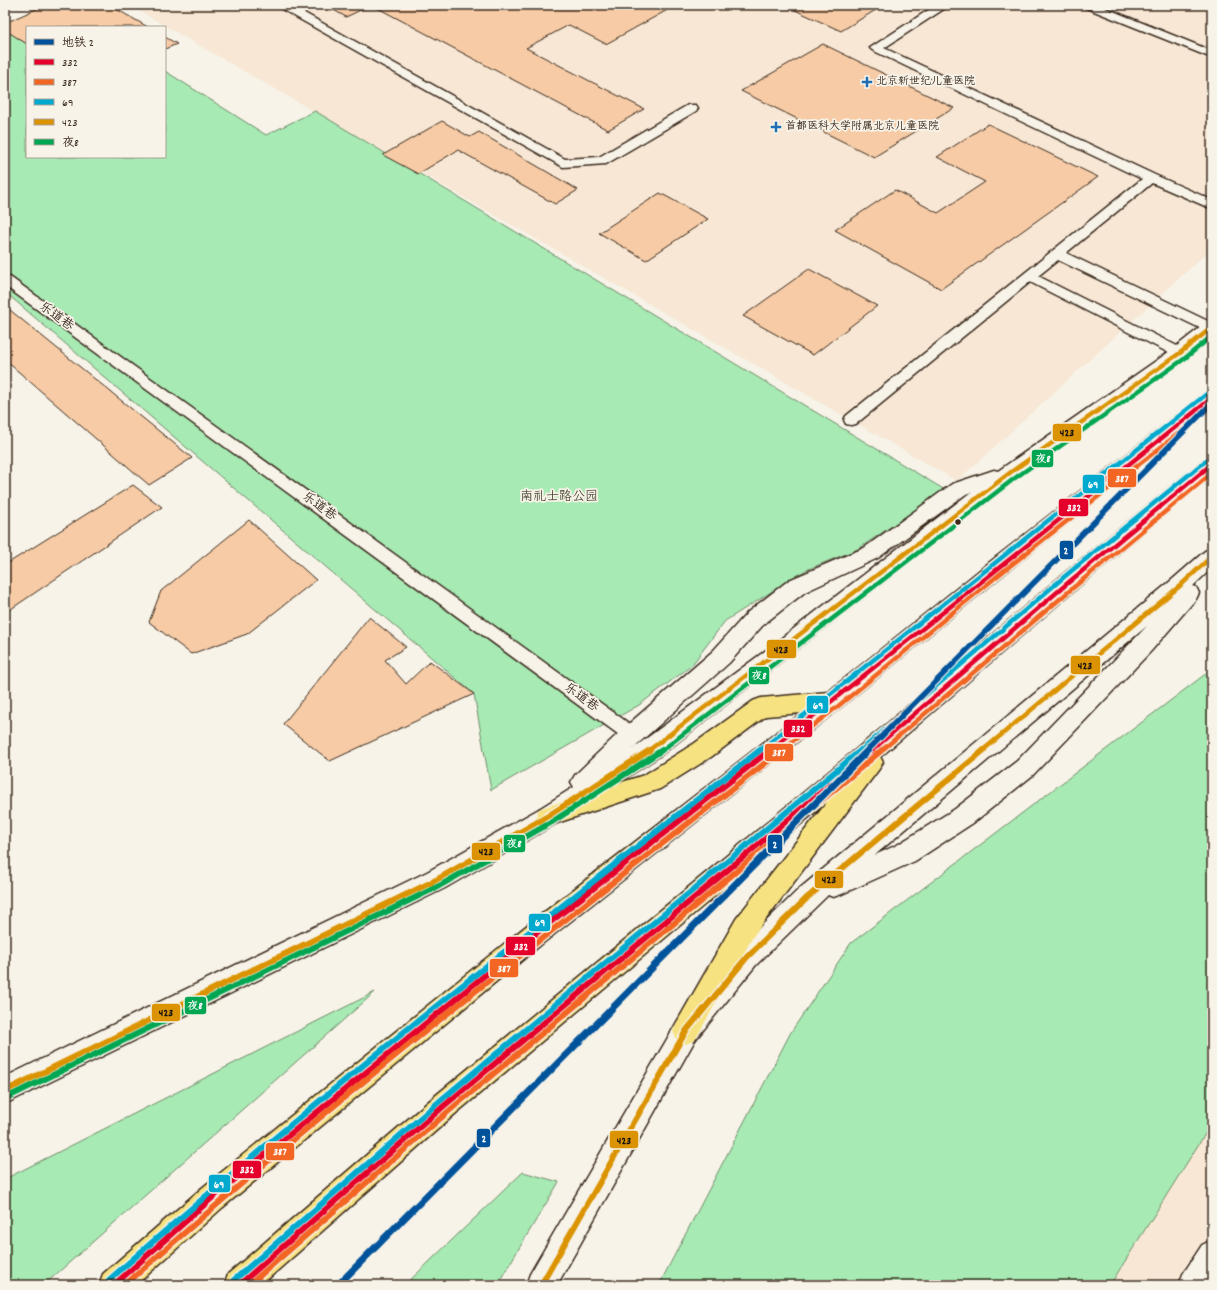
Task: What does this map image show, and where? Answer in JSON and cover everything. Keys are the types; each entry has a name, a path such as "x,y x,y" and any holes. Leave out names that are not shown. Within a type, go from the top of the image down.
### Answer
{"highway":[{"path":"114,1285 212,1198 534,935 833,701 997,568 1212,398"},
{"path":"239,1285 445,1105 896,730 1069,582 1212,464"},
{"path":"548,816 652,782 703,750 761,707 833,701"},
{"path":"686,1031 745,927 896,730"}],"street":[{"path":"5,1091 436,880 548,816 659,743 769,660 1011,472 1180,353 1211,328"},
{"path":"548,816 632,735 721,657 756,618 797,586 871,553 959,489 1011,472"},
{"path":"541,1285 686,1031 747,958 808,897 1182,585 1212,556"},
{"path":"808,897 906,853 964,816 1025,768 1144,644 1212,565"}],"lane":[{"path":"282,5 563,163 602,161 692,108"},
{"path":"944,5 876,48 1151,178 1212,205"},
{"path":"1088,5 1212,55"},
{"path":"851,420 1151,178"},
{"path":"1057,254 1211,328"},
{"path":"1030,277 1180,353"},
{"name":"乐道巷","path":"5,280 632,735"}],"shaded area":[{"name":"首都医科大学附属北京儿童医院","path":"129,5 1212,5 1212,248 957,481"},
{"path":"1212,1058 1212,1285 1043,1285"}],"green space":[{"name":"南礼士路公园","path":"5,18 26,31 26,158 166,158 166,72 266,135 315,111 945,490 858,549 806,570 725,621 691,666 639,705 491,790 474,694 5,292"},
{"path":"1212,669 1212,1123 1110,1285 659,1285 791,1032 851,943"},
{"path":"375,992 44,1285 5,1285 5,1179"},
{"path":"523,1172 559,1182 497,1285 405,1285"}],"building":[{"path":"45,5 109,5 146,26 26,26 26,43 5,30 5,23"},
{"path":"336,5 371,5 346,17 330,8"},
{"path":"372,5 664,5 671,8 606,44 569,25 526,48 644,109 608,130"},
{"path":"784,5 884,5 841,31"},
{"path":"166,38 177,44 166,49"},
{"path":"823,44 954,108 874,157 741,91"},
{"path":"442,121 470,137 479,132 578,190 555,204 458,150 418,174 383,155"},
{"path":"988,124 1098,177 941,289 835,230 895,190 938,213 985,182 937,157"},
{"path":"660,193 708,219 646,260 599,233"},
{"path":"809,269 877,306 813,355 743,316"},
{"path":"5,306 192,458 149,485 5,360"},
{"path":"133,485 162,507 5,613 5,565"},
{"path":"249,520 316,580 247,634 191,654 149,622 161,591"},
{"path":"369,617 406,647 385,660 406,684 430,661 474,694 330,761 283,724"}],"metro line":[{"name":"2","path":"338,1285 1212,403"}],"transit line":[{"name":"423","path":"5,1091 436,880 548,816 653,748 1011,472 1180,353 1212,327"},
{"name":"夜8","path":"8,1097 439,886 552,822 657,754 1015,478 1184,359 1212,336"},
{"name":"69","path":"109,1280 208,1193 530,930 829,696 993,563 1208,393"},
{"name":"332","path":"114,1285 212,1198 534,935 833,701 997,568 1212,398"},
{"name":"387","path":"125,1285 217,1203 538,940 837,707 1001,573 1212,407"},
{"name":"69","path":"234,1280 441,1100 891,725 1064,577 1208,459"},
{"name":"332","path":"239,1285 445,1105 896,730 1069,582 1212,464"},
{"name":"387","path":"249,1285 450,1110 1212,473"},
{"name":"423","path":"541,1285 686,1031 747,957 808,897 1181,585 1212,556"}],"place":[{"name":"北京新世纪儿童医院","path":"867,82"},
{"name":"首都医科大学附属北京儿童医院","path":"776,127"}]}
